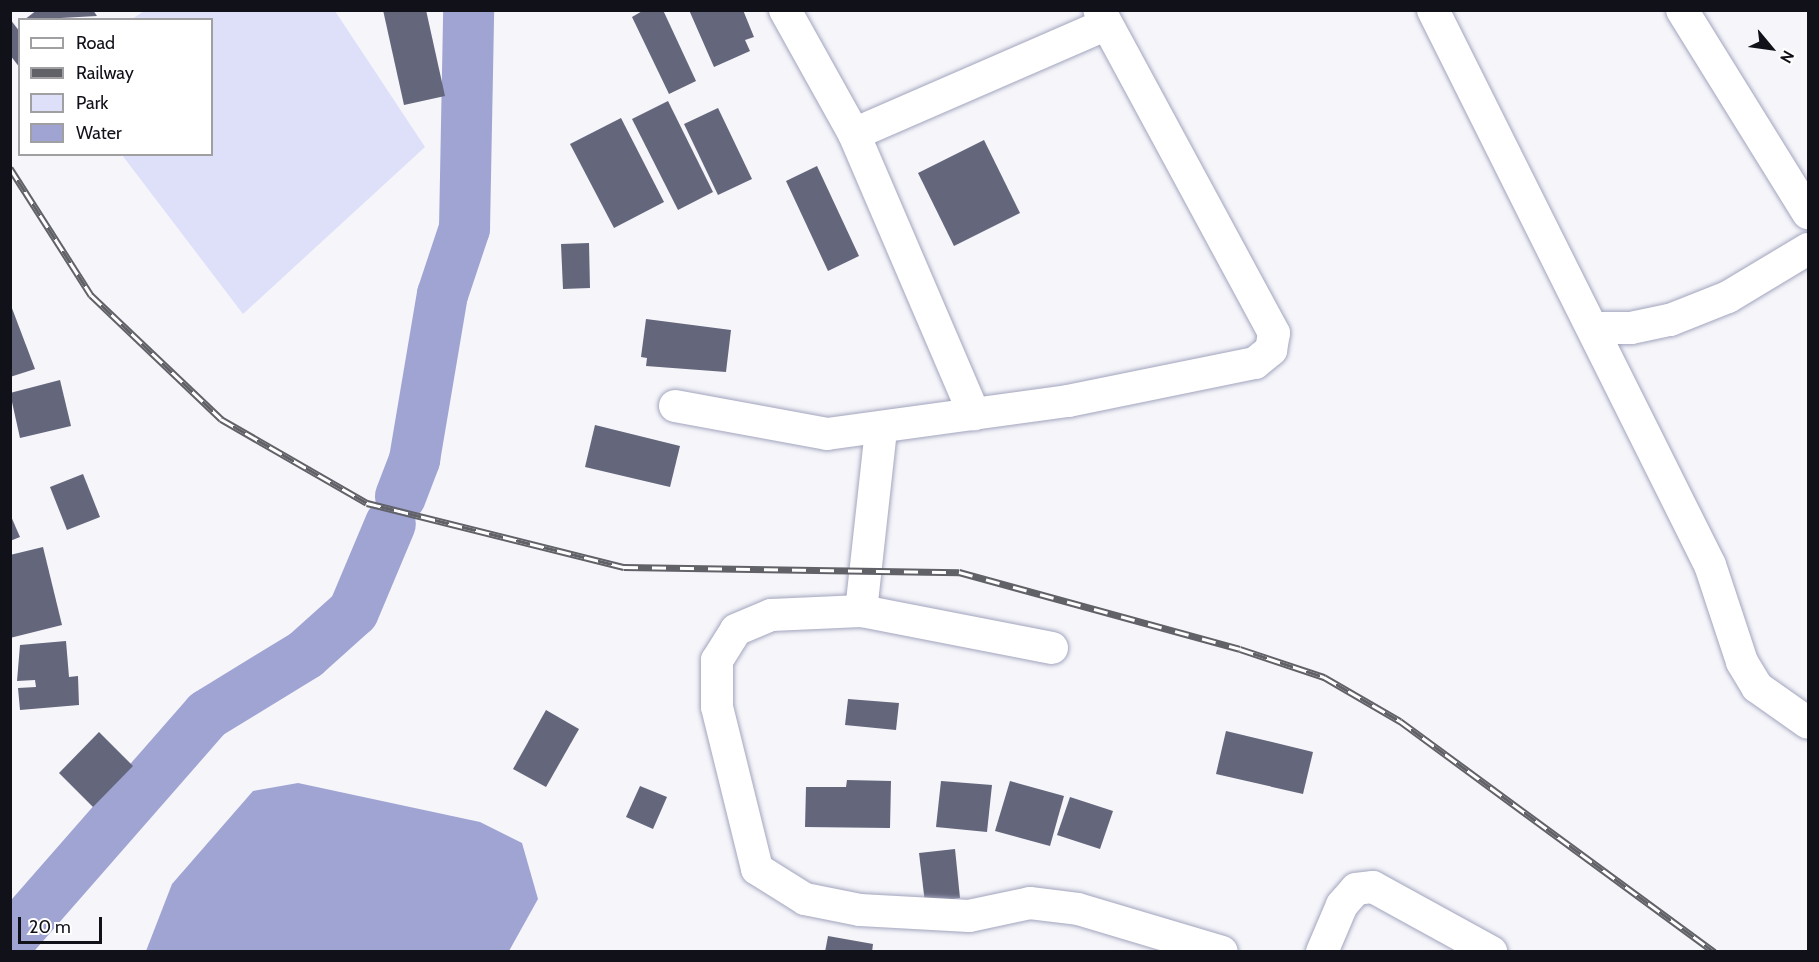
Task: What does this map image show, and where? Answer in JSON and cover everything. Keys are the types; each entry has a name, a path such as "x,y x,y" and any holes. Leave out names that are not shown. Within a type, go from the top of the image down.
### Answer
{"street":[{"path":"785,10 854,134 974,414"},
{"path":"1433,10 1710,565 1742,662 1757,687 1809,723"},
{"path":"1682,10 1809,213"},
{"path":"675,406 790,431 827,434 881,429 1068,401 1255,363 1271,350 1274,333 1269,323 1102,18 854,134"},
{"path":"1593,328 1631,328 1670,320 1728,297 1809,249"},
{"path":"861,611 881,429"},
{"path":"1052,648 861,611 761,619 736,630 717,660 717,707 757,869 769,881 805,899 860,910 969,916 1030,903 1078,909 1222,951"},
{"path":"1322,951 1342,905 1356,889 1373,886 1491,951"}],"green space":[{"path":"144,11 335,11 425,147 243,314 123,156 213,156 213,18 134,18"}],"water":[{"path":"298,783 480,822 522,843 538,899 509,951 146,951 172,884 253,791"}],"building":[{"path":"37,10 93,10 97,16 60,18 27,18"},
{"path":"383,10 426,10 445,96 404,105"},
{"path":"644,10 663,10 696,81 669,94 632,17"},
{"path":"689,10 743,10 754,37 745,40 750,51 714,67"},
{"path":"10,19 18,29 18,65 10,55"},
{"path":"668,101 713,192 678,210 632,119"},
{"path":"718,108 752,179 718,195 684,124"},
{"path":"621,118 664,202 614,228 570,144"},
{"path":"984,140 1020,213 954,246 918,173"},
{"path":"817,166 859,256 828,271 786,181"},
{"path":"589,243 590,288 563,289 561,244"},
{"path":"10,303 35,369 10,377"},
{"path":"646,319 731,330 726,372 646,366 647,358 641,357"},
{"path":"60,380 71,426 20,438 10,393"},
{"path":"595,425 680,446 670,487 585,467"},
{"path":"83,474 100,517 67,530 50,487"},
{"path":"10,514 20,537 10,541"},
{"path":"43,547 62,625 10,638 10,555"},
{"path":"66,641 69,677 78,676 79,705 20,710 18,688 36,687 35,680 17,681 20,645"},
{"path":"848,699 899,703 896,730 845,725"},
{"path":"546,710 579,729 546,787 513,769"},
{"path":"1226,731 1313,752 1303,794 1216,774"},
{"path":"99,732 133,766 93,807 59,773"},
{"path":"847,780 891,781 890,828 805,827 806,787 846,787"},
{"path":"941,781 992,785 987,832 936,827"},
{"path":"1010,781 1064,796 1050,846 995,831"},
{"path":"640,786 667,797 653,829 626,817"},
{"path":"1070,797 1113,811 1100,849 1057,835"},
{"path":"955,849 960,898 925,903 919,853"},
{"path":"828,936 873,944 872,952 825,952"}],"waterway":[{"path":"400,496 414,459 442,294 464,228 468,10"},
{"path":"10,939 207,714 305,654 353,611 390,523"}],"railway":[{"path":"10,168 91,295 221,419 367,503 624,567 959,572 1240,649 1324,677 1400,721 1714,952"}]}
